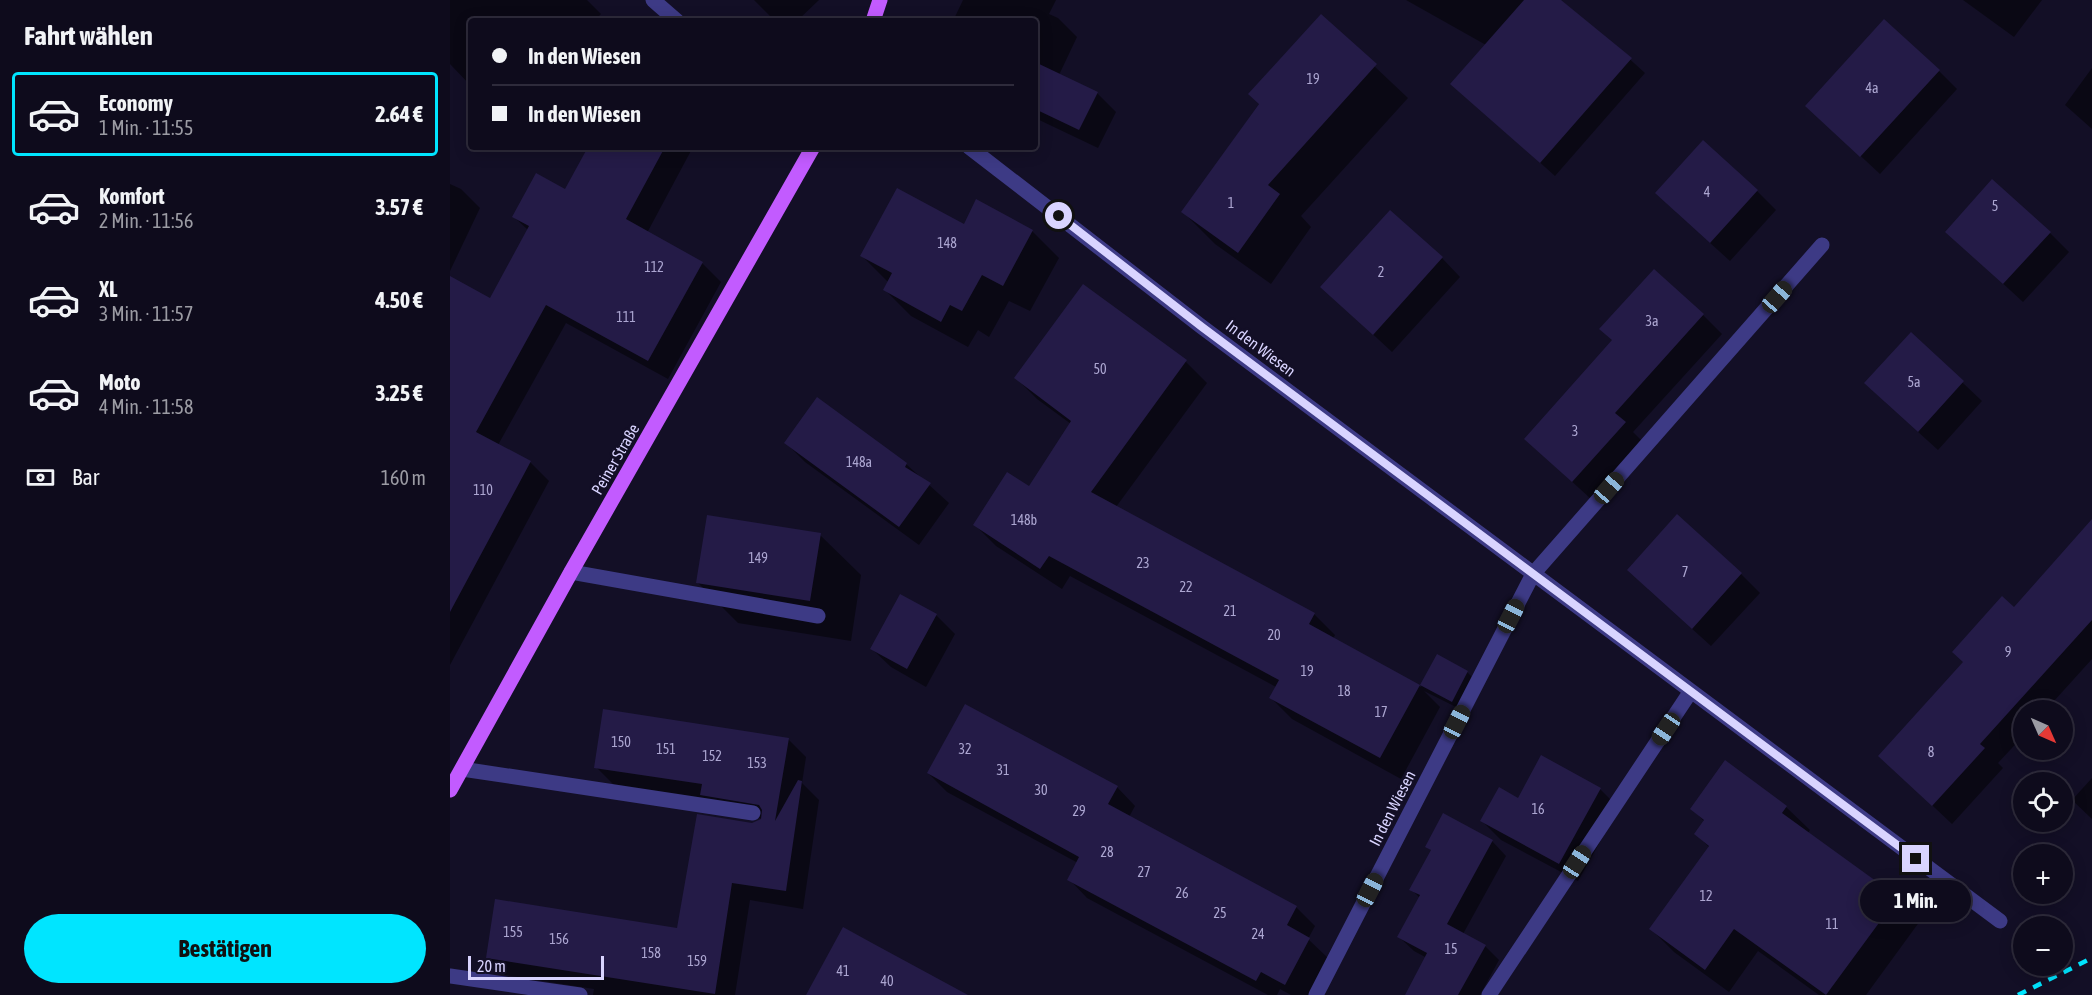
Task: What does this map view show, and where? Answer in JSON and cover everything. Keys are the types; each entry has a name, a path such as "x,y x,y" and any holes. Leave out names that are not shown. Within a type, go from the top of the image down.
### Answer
{"main road":[{"path":"874,18 880,0"},
{"name":"Peiner Straße","path":"450,790 811,150"}],"street":[{"path":"653,0 674,18"},
{"name":"In den Wiesen","path":"973,150 1202,327 2000,921"},
{"name":"In den Wiesen","path":"1316,995 1533,574 1822,245"},
{"path":"571,573 818,616"},
{"path":"1489,995 1691,691"},
{"path":"462,769 753,813"},
{"path":"450,976 580,995"}],"building":[{"path":"1524,0 1561,0 1632,58 1540,163 1450,84"},
{"path":"1321,14 1377,64 1268,185 1280,194 1238,253 1181,212 1259,104 1248,94"},
{"path":"1884,19 1940,70 1860,157 1805,106"},
{"path":"1038,63 1098,92 1079,130 1038,110"},
{"path":"1703,140 1758,190 1710,243 1655,193"},
{"path":"586,150 663,150 626,219 703,262 648,361 546,305 476,432 531,461 450,612 450,276 490,298 529,226 512,217 536,173 565,189"},
{"path":"1992,179 2051,232 2003,284 1945,232"},
{"path":"897,188 964,224 976,199 1033,230 1003,286 982,275 962,311 950,305 941,322 883,290 892,273 860,256"},
{"path":"1390,210 1443,257 1373,335 1320,287"},
{"path":"1654,269 1704,314 1615,413 1626,422 1572,482 1524,439 1612,340 1599,329"},
{"path":"1083,284 1187,360 1091,492 1315,613 1309,624 1420,685 1380,758 1269,698 1279,680 1049,556 1040,569 973,525 1007,472 1029,486 1071,421 1014,378"},
{"path":"1911,332 1964,381 1918,432 1864,383"},
{"path":"817,397 907,463 905,467 931,483 899,527 784,443"},
{"path":"1677,514 1742,573 1692,629 1627,570"},
{"path":"707,515 821,533 810,601 696,583"},
{"path":"2092,519 2092,620 2020,700 2013,700 2013,707 1980,744 1985,748 1932,806 1878,756 1963,662 1952,652 2002,596 2014,607"},
{"path":"900,594 937,614 907,669 870,649"},
{"path":"1437,654 1468,671 1452,702 1420,685"},
{"path":"965,704 1118,786 1108,804 1297,906 1287,925 1310,938 1285,985 1261,972 1256,981 1067,880 1079,857 927,773"},
{"path":"603,709 789,738 775,821 798,780 802,781 786,891 732,883 715,994 486,958 495,899 677,928 697,814 752,823 761,819 762,810 759,805 700,795 702,784 594,768"},
{"path":"1541,755 1601,788 1559,864 1480,821 1499,787 1518,798"},
{"path":"1725,760 1787,806 1782,813 1898,897 1826,995 1734,929 1705,970 1649,929 1709,846 1694,834 1704,820 1690,809"},
{"path":"1443,813 1493,840 1447,924 1486,945 1458,995 1405,995 1427,953 1397,937 1420,895 1409,890 1431,850 1425,847"},
{"path":"843,927 872,943 968,995 806,995"}],"railway":[{"path":"2018,995 2092,958"}],"route":[{"path":"1059,216 1202,327 1916,859"}]}
